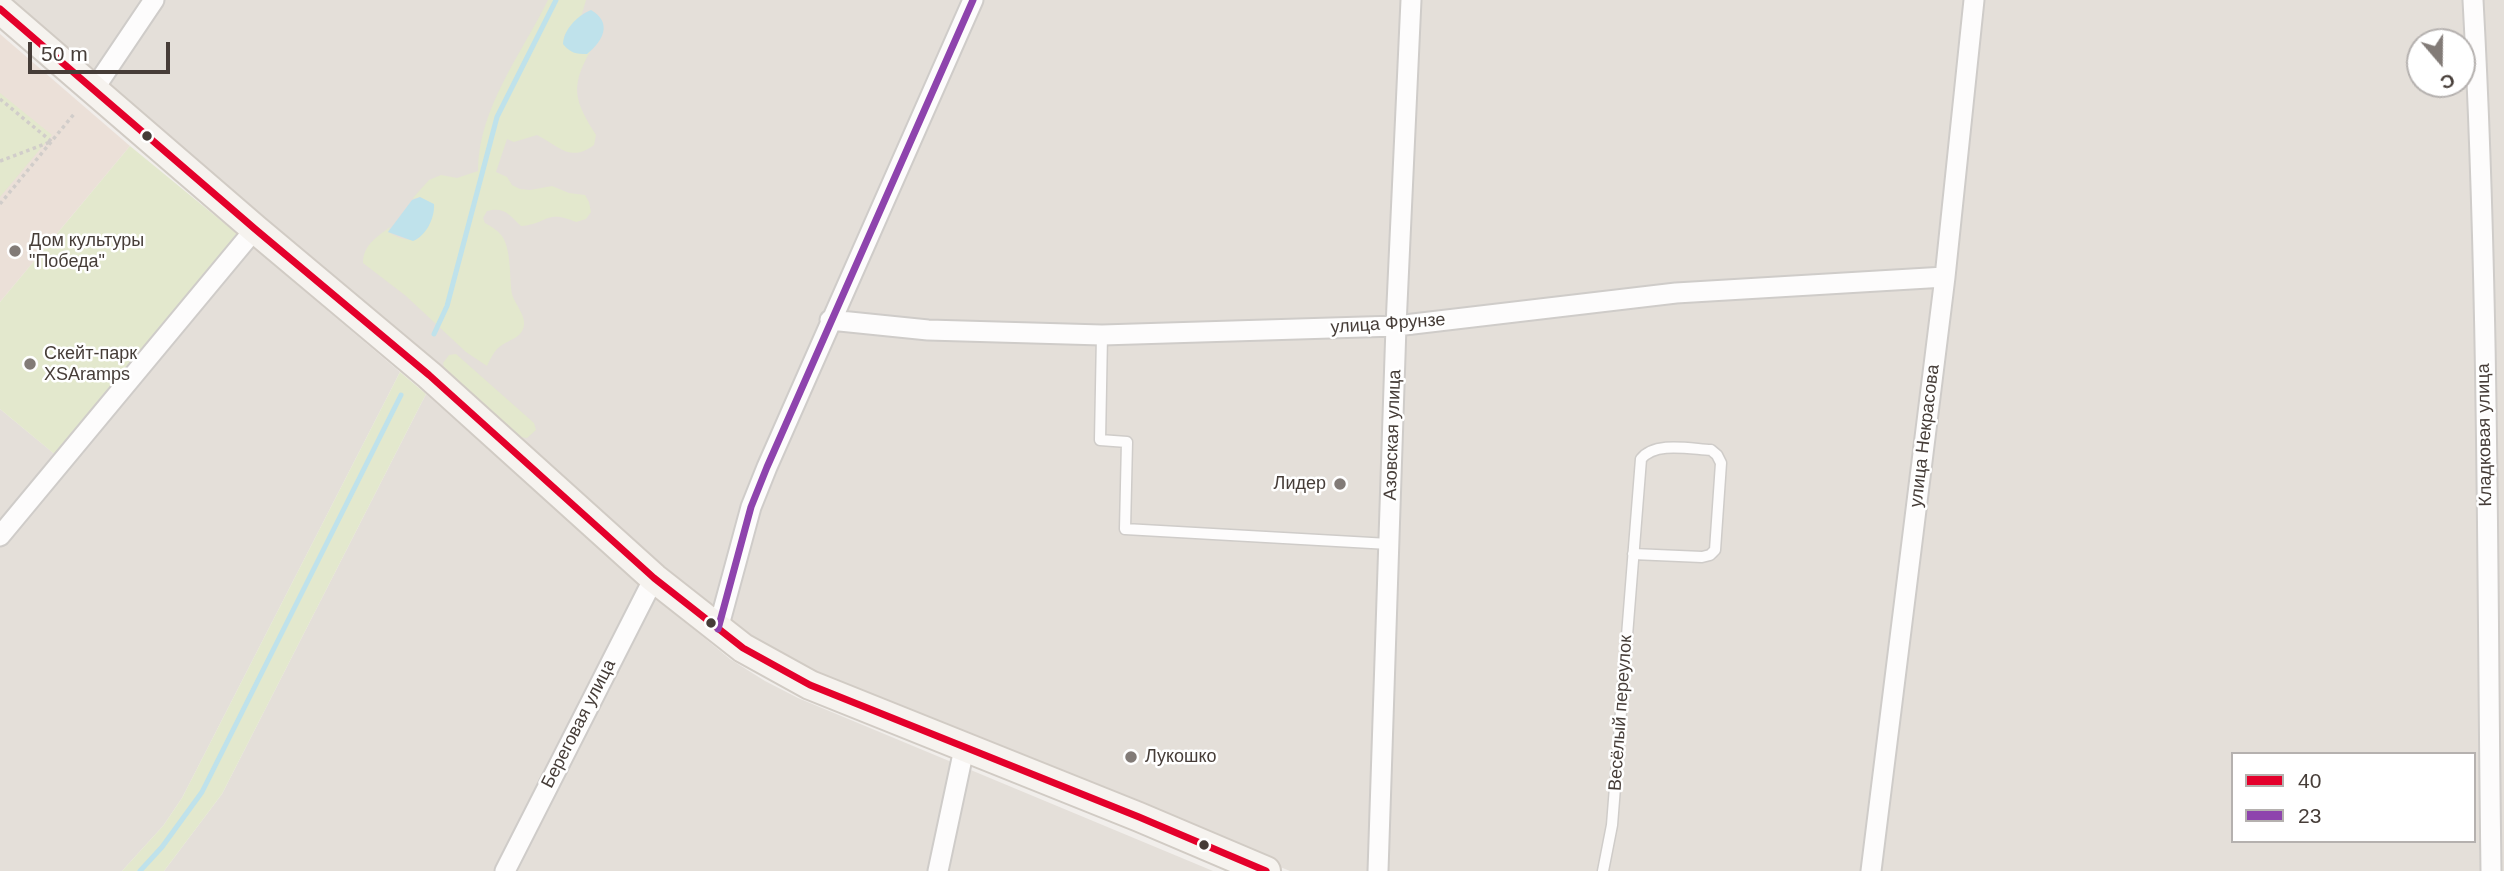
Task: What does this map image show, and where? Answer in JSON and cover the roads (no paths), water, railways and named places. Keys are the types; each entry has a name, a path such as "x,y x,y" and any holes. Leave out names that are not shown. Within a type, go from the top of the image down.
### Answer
{"street":[{"path":"94,89 154,0"},
{"path":"718,629 751,507 830,320 973,0"},
{"name":"Азовская улица","path":"1378,871 1396,326 1411,0"},
{"name":"улица Некрасова","path":"1871,871 1945,277 1974,0"},
{"name":"Кладковая улица","path":"2473,0 2478,88 2483,344 2490,871"},
{"path":"0,9 429,375 654,578 718,629 770,664 810,685 1266,871"},
{"path":"0,536 256,229"},
{"name":"улица Фрунзе","path":"830,320 928,330 1102,335 1396,326 1689,292 1945,277"},
{"name":"Береговая улица","path":"505,871 654,578"},
{"path":"938,871 964,749"}],"lane":[{"path":"1102,335 1100,440 1127,442 1125,529 1389,544"},
{"name":"Весёлый переулок","path":"1603,871 1612,825 1633,554 1641,459 1645,453 1658,448 1711,450 1717,454 1721,463 1715,550 1702,557 1633,554"}],"water":[{"path":"591,10 602,21 603,32 587,54 580,54 563,44 566,33 576,19"},
{"path":"420,197 434,204 426,231 413,241 388,232 412,200"}],"waterway":[{"path":"434,334 447,306 497,117 556,0"},
{"path":"140,871 162,847 202,792 401,395"}],"place":[{"name":"Дом культуры \"Победа\"","path":"15,251"},
{"name":"Скейт-парк XSAramps","path":"30,364"},
{"name":"Лидер","path":"1340,484"},
{"name":"Лукошко","path":"1131,757"}]}
